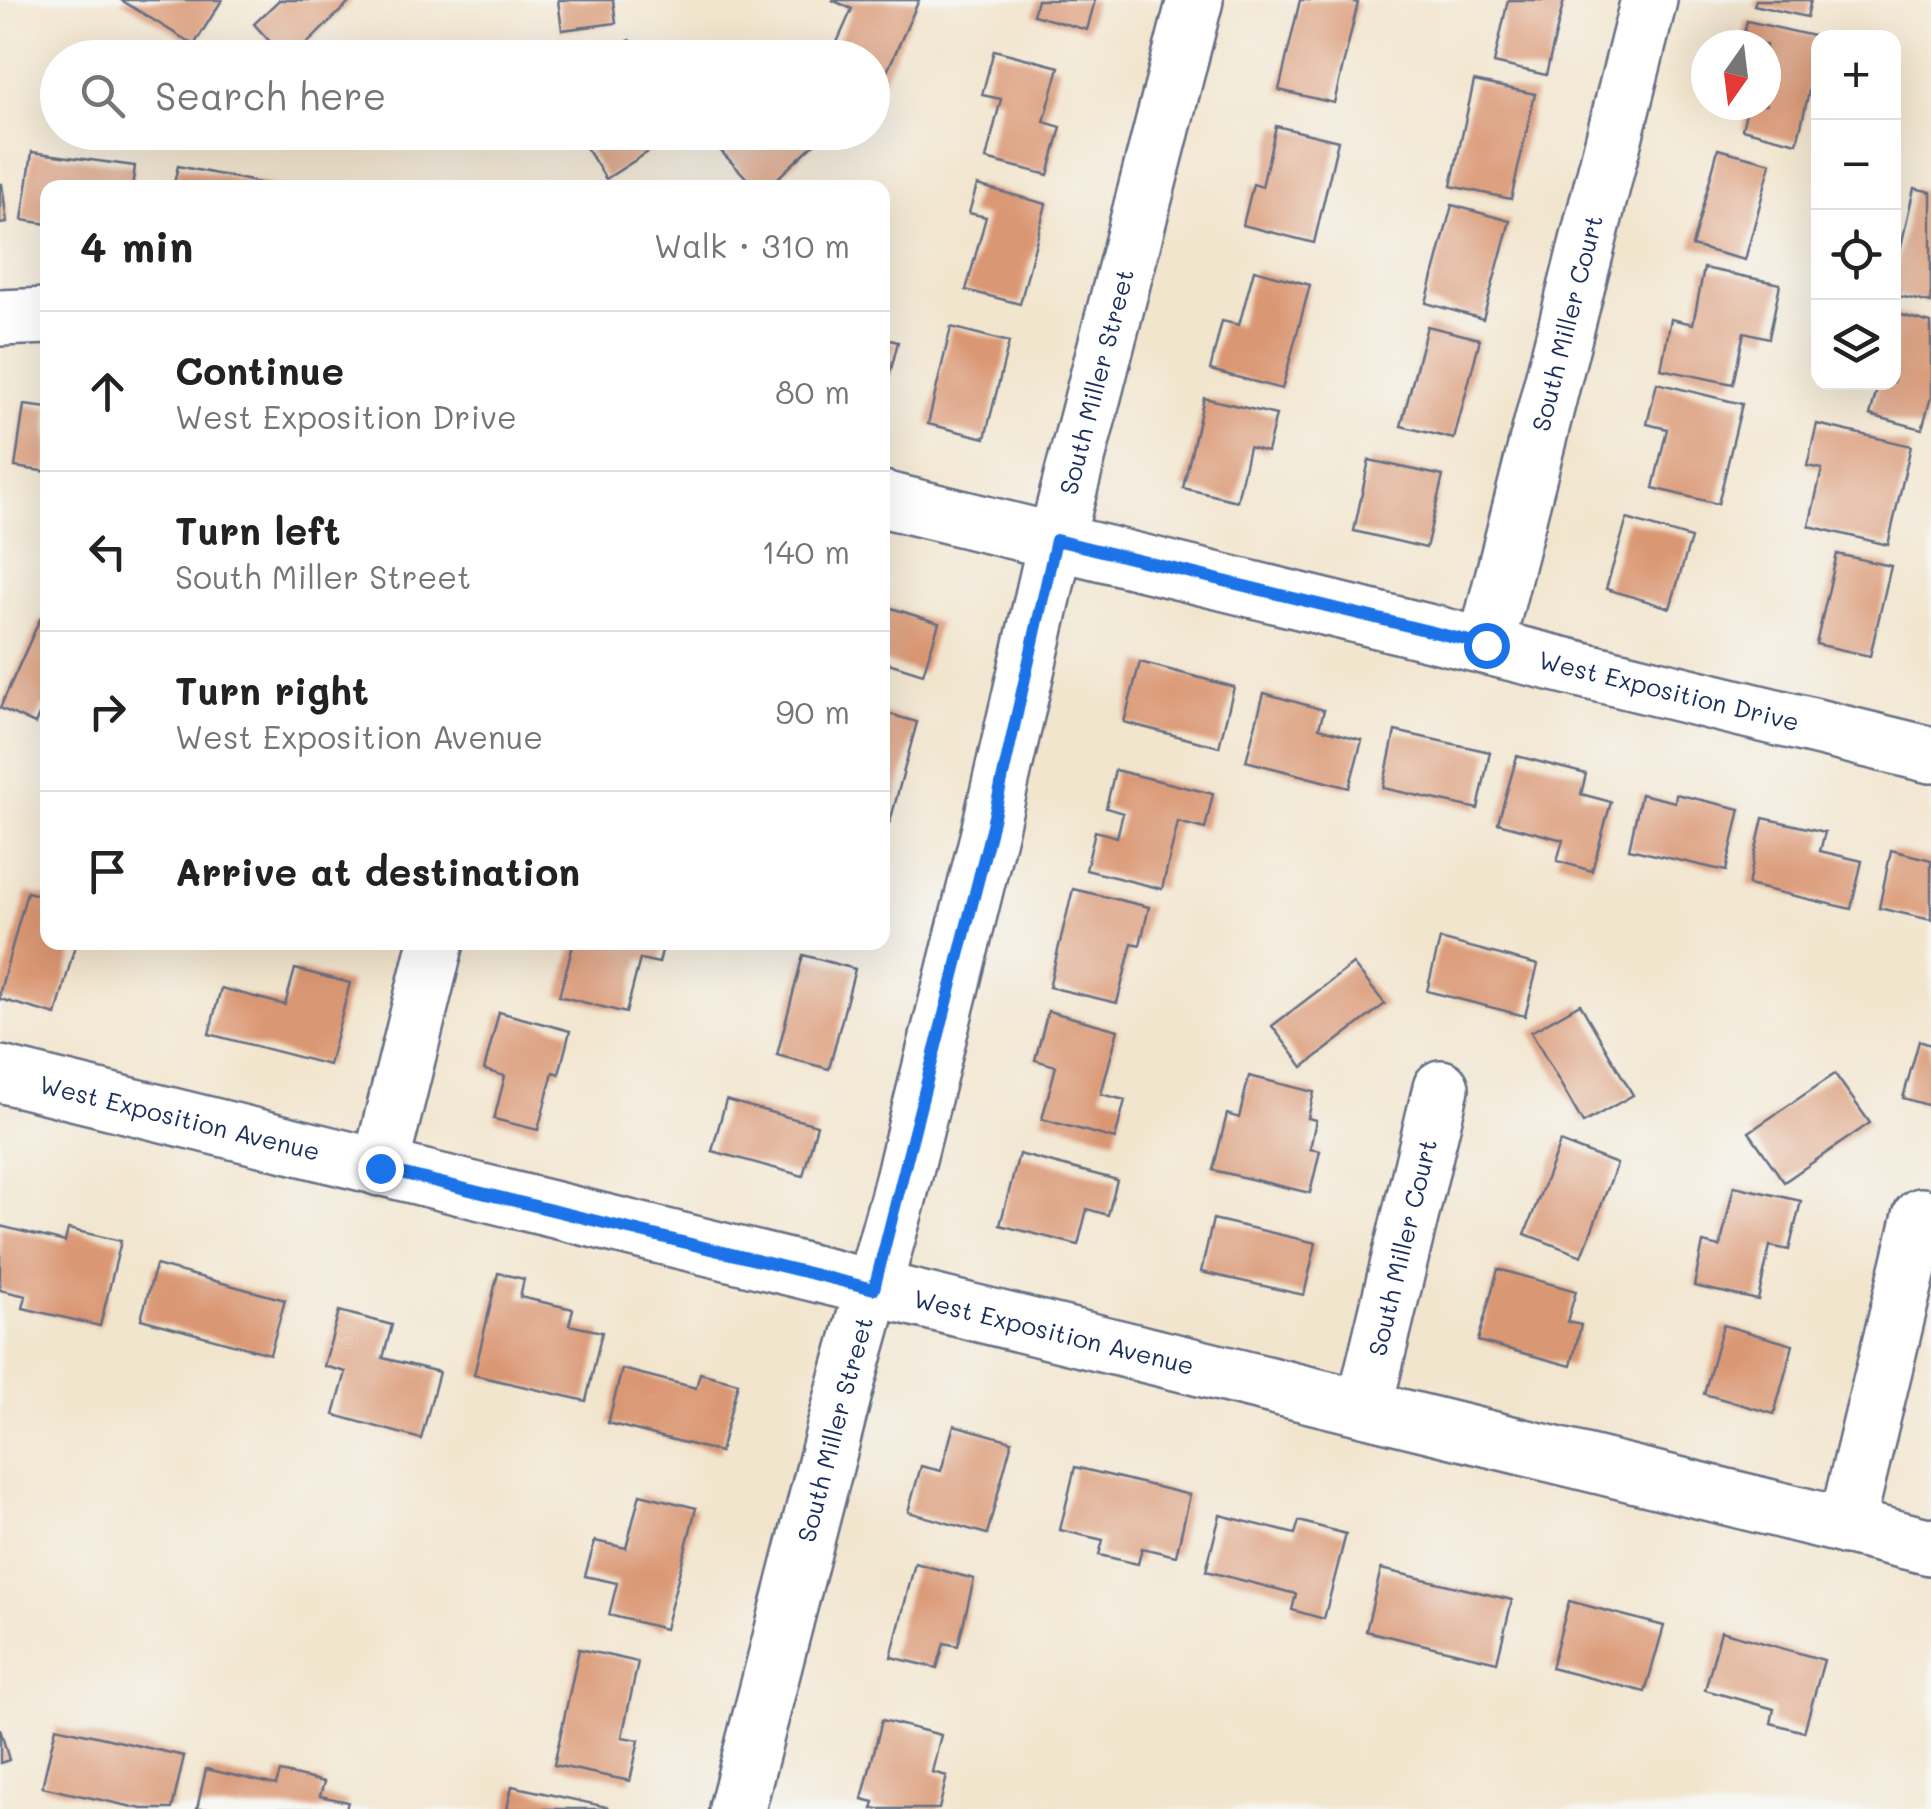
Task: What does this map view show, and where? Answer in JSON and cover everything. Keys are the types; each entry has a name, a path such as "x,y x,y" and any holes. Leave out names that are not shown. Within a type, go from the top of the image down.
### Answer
{"street":[{"name":"South Miller Street","path":"738,1809 990,834 1056,540 1195,0"},
{"name":"South Miller Court","path":"1486,645 1650,0"},
{"path":"0,318 40,316"},
{"name":"West Exposition Drive","path":"890,500 1931,755"},
{"path":"380,1168 434,950"},
{"name":"West Exposition Avenue","path":"0,1074 1931,1547"},
{"name":"South Miller Court","path":"1364,1408 1441,1088"},
{"path":"1846,1527 1921,1216"}],"building":[{"path":"121,0 222,0 197,40 186,40"},
{"path":"279,0 352,0 311,40 269,40 254,24"},
{"path":"558,0 613,0 616,23 562,30"},
{"path":"832,0 919,0 890,65 890,40 838,40 852,9"},
{"path":"1037,0 1095,0 1087,30 1033,15"},
{"path":"1300,0 1358,3 1334,103 1279,90"},
{"path":"1508,0 1564,0 1546,75 1494,63"},
{"path":"1756,0 1811,0 1807,17 1754,5"},
{"path":"1747,21 1811,35 1811,83 1797,143 1742,129 1744,120 1781,120 1781,30 1745,30"},
{"path":"994,50 1059,67 1044,122 1061,127 1048,175 986,159 1001,99 982,95"},
{"path":"1474,81 1535,94 1511,199 1451,186"},
{"path":"1276,126 1338,141 1314,243 1243,225 1253,184 1262,187"},
{"path":"1718,149 1771,163 1745,260 1692,246"},
{"path":"588,150 651,150 606,179"},
{"path":"720,150 808,150 776,180 748,180"},
{"path":"32,152 135,166 133,180 40,180 40,223 22,220"},
{"path":"178,166 246,180 175,180"},
{"path":"0,184 7,223 0,224"},
{"path":"977,185 1046,204 1020,304 966,290 986,217 969,213"},
{"path":"1914,188 1931,192 1931,303 1901,297 1901,246"},
{"path":"1452,205 1510,221 1483,319 1426,303"},
{"path":"1704,268 1780,284 1769,338 1744,332 1733,384 1661,369 1671,319 1693,324"},
{"path":"1254,270 1310,285 1282,389 1210,370 1222,321 1239,325"},
{"path":"1901,315 1931,323 1931,397 1922,429 1870,415 1877,390 1901,390"},
{"path":"1427,326 1480,339 1454,439 1401,426"},
{"path":"951,327 1009,342 985,438 928,424"},
{"path":"890,340 898,342 890,373"},
{"path":"1657,383 1742,404 1718,504 1653,488 1667,429 1647,424"},
{"path":"1204,398 1276,415 1267,452 1249,447 1237,501 1183,488"},
{"path":"24,405 40,407 40,471 15,467"},
{"path":"1817,424 1911,446 1888,545 1809,526 1822,469 1807,466"},
{"path":"1369,460 1443,476 1426,548 1354,531"},
{"path":"1627,519 1691,538 1670,608 1606,589"},
{"path":"1837,554 1891,566 1870,656 1816,644"},
{"path":"890,608 939,623 923,674 890,664"},
{"path":"40,619 40,713 35,724 0,708"},
{"path":"1140,662 1234,687 1219,747 1124,722"},
{"path":"1264,693 1324,710 1319,728 1362,740 1349,788 1246,761"},
{"path":"890,714 917,722 890,822"},
{"path":"1395,731 1490,752 1478,809 1383,788"},
{"path":"1517,756 1586,774 1581,794 1611,802 1592,871 1557,861 1563,840 1498,823"},
{"path":"1115,770 1213,794 1205,829 1178,822 1162,889 1086,870 1095,831 1117,837 1123,813 1106,808"},
{"path":"1641,794 1675,802 1676,794 1740,809 1726,871 1629,849"},
{"path":"1763,818 1825,832 1820,851 1862,861 1851,909 1748,885"},
{"path":"1891,850 1931,860 1931,920 1879,908"},
{"path":"1073,889 1149,907 1140,945 1132,943 1117,1003 1049,987"},
{"path":"27,892 40,895 40,950 74,950 56,1015 0,999"},
{"path":"1440,939 1538,965 1525,1016 1427,991"},
{"path":"572,950 662,950 659,963 640,959 626,1013 559,996"},
{"path":"803,955 855,969 829,1069 777,1055"},
{"path":"1353,964 1385,1004 1303,1067 1272,1026"},
{"path":"295,969 350,983 329,1065 209,1034 221,988 285,1005"},
{"path":"1580,1004 1633,1095 1583,1123 1531,1032"},
{"path":"1048,1011 1118,1030 1101,1094 1125,1100 1115,1139 1042,1119 1056,1066 1035,1060"},
{"path":"499,1012 570,1031 559,1074 553,1072 538,1130 494,1119 505,1076 484,1070"},
{"path":"1919,1041 1931,1045 1931,1106 1903,1098"},
{"path":"1835,1074 1870,1123 1784,1182 1749,1132"},
{"path":"1249,1076 1314,1092 1308,1118 1316,1120 1310,1149 1320,1151 1310,1193 1213,1170 1227,1114 1239,1118"},
{"path":"726,1100 817,1125 803,1176 712,1151"},
{"path":"1560,1142 1617,1164 1582,1256 1525,1234"},
{"path":"1019,1154 1117,1180 1108,1215 1087,1209 1078,1245 1000,1225"},
{"path":"1734,1186 1801,1201 1789,1250 1770,1246 1758,1300 1694,1286 1703,1243 1720,1247"},
{"path":"1213,1219 1316,1243 1304,1295 1201,1272"},
{"path":"0,1226 65,1242 68,1229 121,1241 100,1326 23,1308 26,1296 0,1290"},
{"path":"156,1265 285,1300 270,1354 141,1319"},
{"path":"1498,1269 1576,1291 1567,1322 1581,1325 1571,1366 1478,1341"},
{"path":"498,1273 524,1279 520,1297 573,1309 569,1325 602,1332 586,1401 474,1375"},
{"path":"339,1311 392,1325 383,1358 439,1372 421,1439 334,1415 346,1372 324,1366"},
{"path":"1723,1325 1793,1345 1774,1414 1704,1394"},
{"path":"622,1369 696,1388 700,1373 738,1383 720,1452 608,1423"},
{"path":"954,1425 1012,1441 987,1534 908,1512 921,1466 941,1471"},
{"path":"1075,1467 1190,1495 1176,1556 1142,1548 1138,1564 1099,1555 1103,1540 1060,1530"},
{"path":"640,1494 696,1508 665,1629 609,1615 617,1583 585,1576 595,1541 626,1548"},
{"path":"1220,1515 1295,1534 1299,1521 1346,1534 1324,1619 1292,1610 1296,1594 1206,1571"},
{"path":"915,1563 974,1579 958,1646 944,1643 937,1668 891,1657"},
{"path":"1381,1569 1512,1600 1497,1662 1366,1631"},
{"path":"1569,1601 1664,1626 1645,1692 1551,1668"},
{"path":"1721,1631 1824,1660 1804,1732 1771,1723 1774,1709 1705,1690"},
{"path":"579,1649 638,1662 622,1737 639,1740 630,1781 554,1765"},
{"path":"882,1720 941,1735 932,1772 947,1776 939,1809 872,1809 874,1802 862,1799"},
{"path":"56,1727 184,1756 172,1809 142,1809 42,1787"},
{"path":"0,1729 9,1760 0,1763"},
{"path":"206,1769 276,1785 280,1772 324,1782 320,1796 348,1802 346,1809 197,1809"},
{"path":"512,1786 607,1807 507,1809"}],"route":[{"path":"380,1168 874,1289 990,834 1056,540 1486,645"}]}
